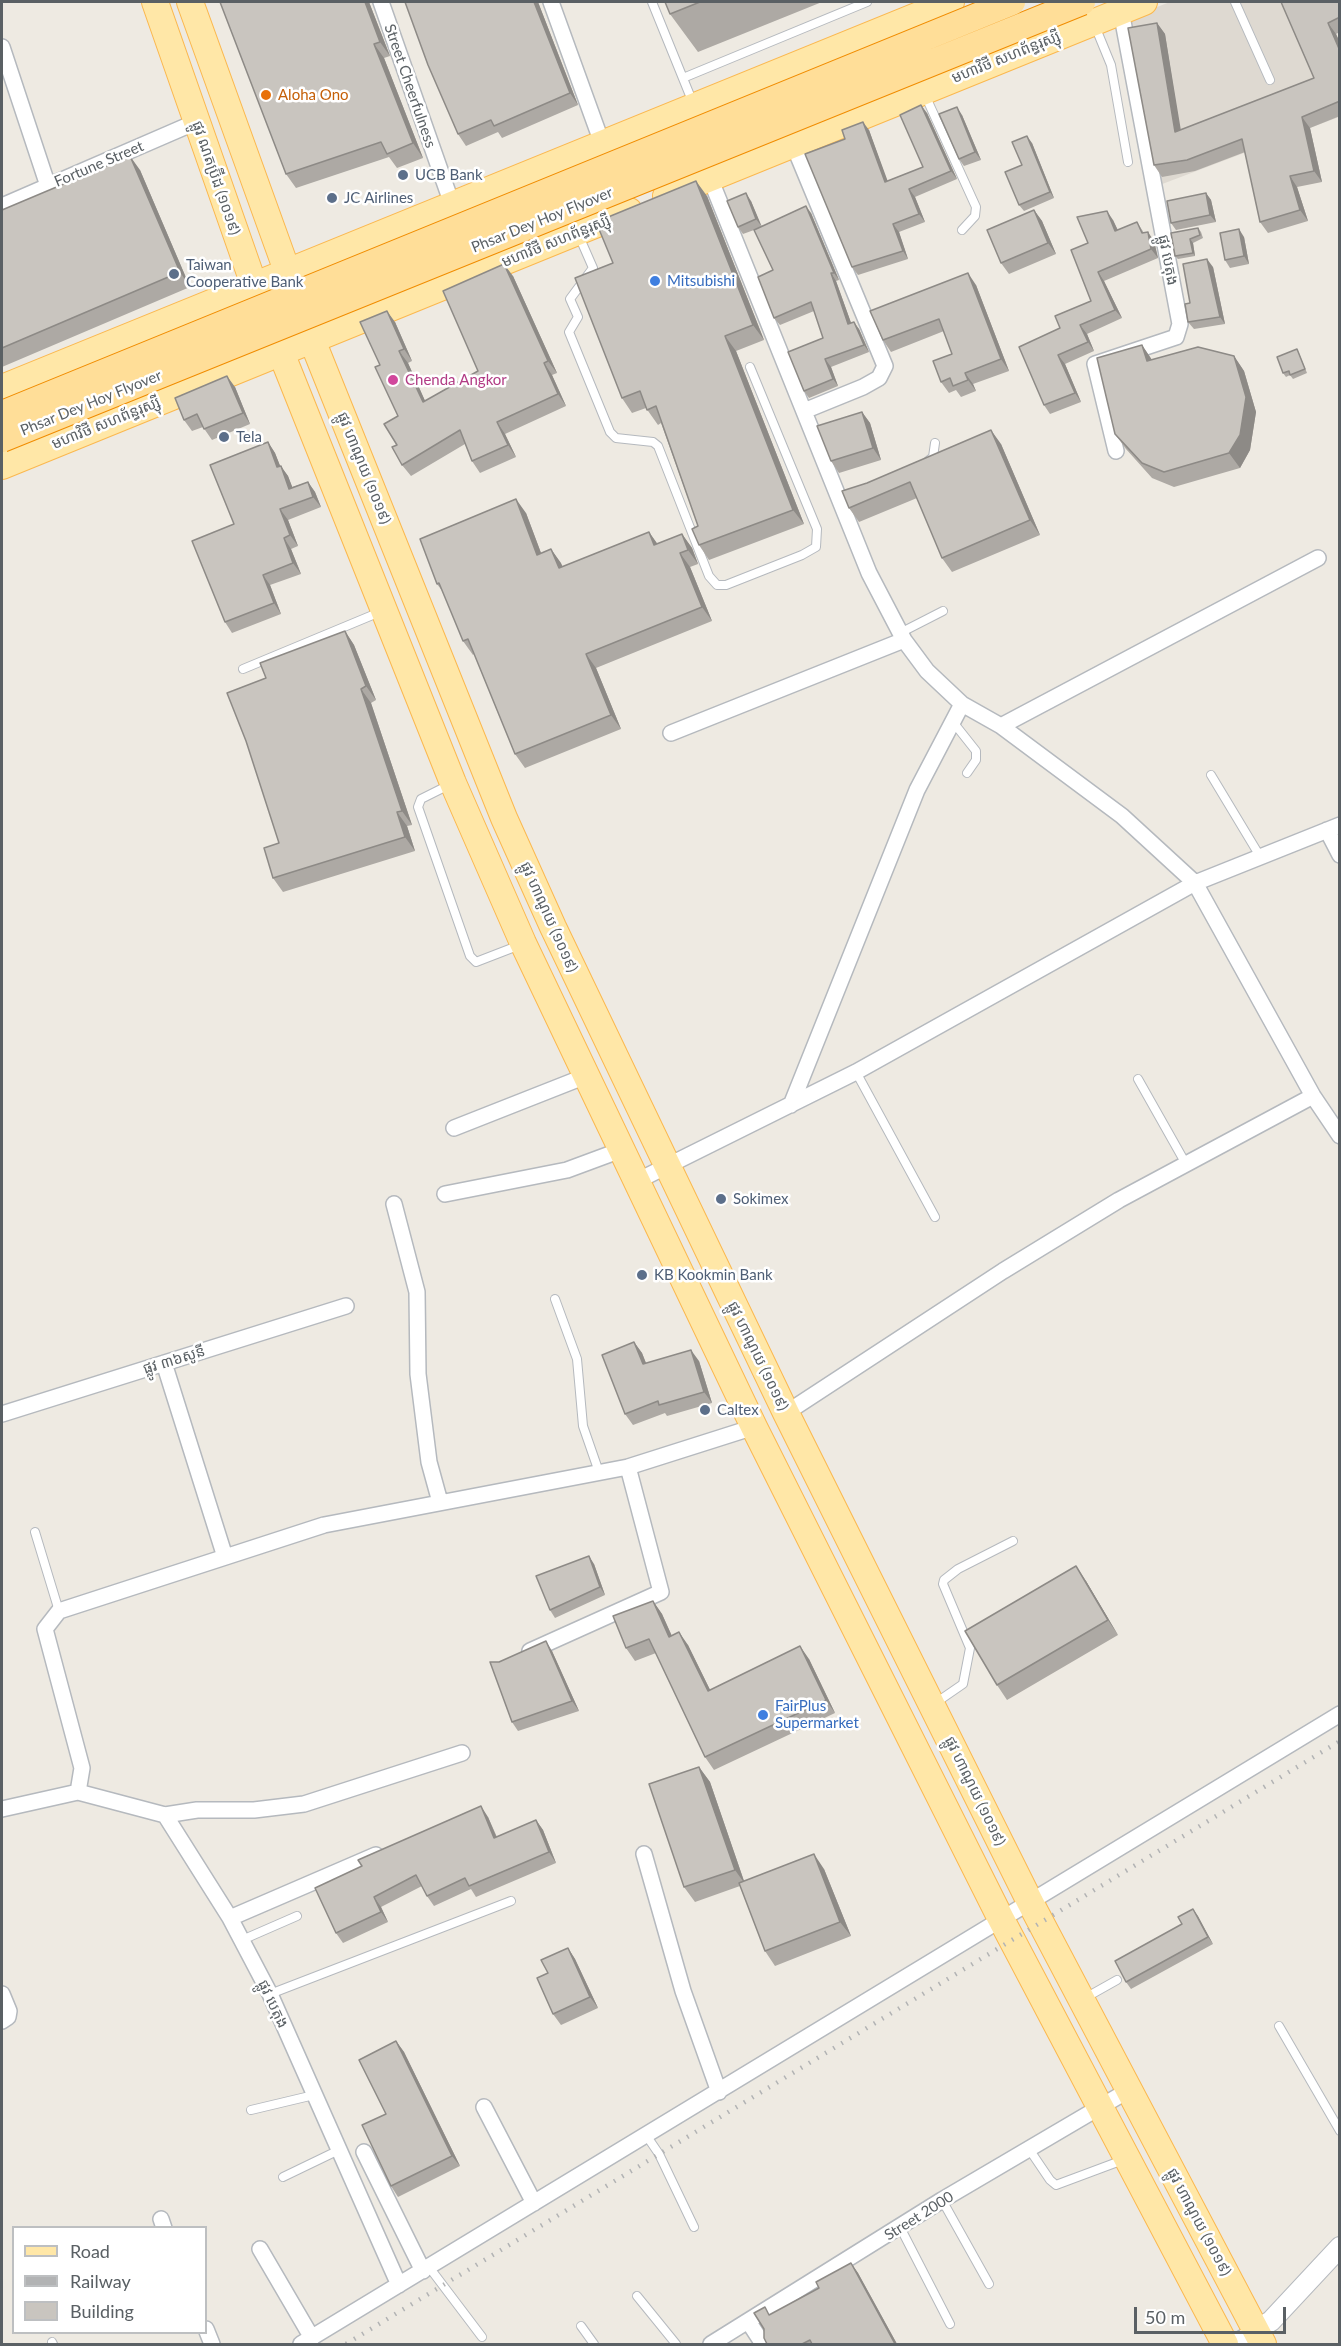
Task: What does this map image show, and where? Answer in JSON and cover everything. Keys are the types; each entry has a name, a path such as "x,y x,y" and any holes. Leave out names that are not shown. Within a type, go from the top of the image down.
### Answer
{"highway":[{"name":"Phsar Dey Hoy Flyover","path":"2,414 1012,2"},
{"name":"Phsar Dey Hoy Flyover","path":"2,439 1087,12"}],"main road":[{"name":"ផ្លូវ ណតប្រ៊ីដ (១០១៩)","path":"155,2 280,353"},
{"path":"190,2 312,340"},
{"path":"2,388 951,2"},
{"name":"មហាវិថី សហព័ន្ធរុស្ស៊ី","path":"2,466 923,91 1087,12 1133,6"},
{"path":"602,143 588,161 590,186 605,204 631,210"},
{"name":"ផ្លូវ ហាណូយ (១០១៩)","path":"312,340 504,818 667,1168 786,1413 1030,1902 1260,2338"},
{"path":"280,353 453,783 524,944 635,1182 754,1427 1001,1919 1225,2344"}],"street":[{"name":"Street Cheerfulness","path":"381,2 452,204"},
{"path":"550,2 602,143"},
{"name":"ផ្លូវ បេតុង","path":"1116,451 1095,364 1176,337 1180,324 1133,6"},
{"path":"2,47 48,186"},
{"name":"Fortune Street","path":"2,206 196,122"},
{"path":"793,144 885,366 879,378 863,387 804,411"},
{"path":"710,178 804,411 845,501 869,573 902,636 927,671 962,704 1001,726 1122,816 1195,883 1313,1096 1340,1136"},
{"path":"1001,726 1318,558"},
{"path":"671,733 902,636"},
{"path":"791,1104 917,790 962,704"},
{"path":"635,1182 856,1072 1195,883 1333,828 1340,855"},
{"path":"454,1128 586,1076"},
{"path":"786,1413 1003,1271 1119,1200 1313,1096"},
{"path":"445,1194 567,1170 621,1150"},
{"path":"394,1204 417,1293 420,1327 418,1374 429,1462 440,1502"},
{"name":"ផ្លូវ ៣៦សូនី","path":"2,1414 346,1306"},
{"path":"164,1363 225,1557"},
{"path":"78,1791 82,1768 45,1629 59,1611 324,1525 628,1467 754,1427"},
{"path":"513,1658 661,1592 628,1467"},
{"path":"261,2249 306,2341 1340,1714"},
{"path":"2,1809 78,1791 165,1815 197,1810 254,1810 304,1804 462,1753"},
{"name":"ផ្លូវ បេតុង","path":"165,1815 230,1918 270,1994 399,2285"},
{"path":"230,1918 392,1848"},
{"path":"644,1854 683,1991 719,2092"},
{"path":"2,1994 9,2011 8,2017 2,2021"},
{"name":"Street 2000","path":"711,2344 942,2200 1129,2090"},
{"path":"484,2107 534,2203"},
{"path":"364,2152 426,2269"},
{"path":"1232,2344 1260,2338 1271,2321 1340,2247"},
{"path":"748,2321 763,2344"}],"lane":[{"path":"652,2 694,105"},
{"path":"683,78 867,2"},
{"path":"1235,2 1270,80"},
{"path":"1087,12 1111,65 1128,162"},
{"path":"923,91 976,207 975,216 962,230"},
{"path":"577,232 593,268 570,299 578,317 569,332 610,432 616,438 653,442 658,446 709,576 717,585 737,581 802,555 816,547 817,529 750,367"},
{"path":"924,464 933,457 935,443"},
{"path":"243,669 385,610"},
{"path":"902,636 943,611"},
{"path":"953,722 976,751 976,760 967,773"},
{"path":"1211,775 1261,858"},
{"path":"453,783 421,799 418,807 470,956 476,962 524,944"},
{"path":"856,1072 935,1217"},
{"path":"1138,1079 1186,1164"},
{"path":"555,1299 577,1359 583,1426 599,1472"},
{"path":"35,1532 59,1611"},
{"path":"933,1705 963,1684 970,1648 943,1584 944,1580 958,1569 1013,1541"},
{"path":"270,1994 511,1901"},
{"path":"242,1940 297,1916"},
{"path":"1081,2000 1116,1980"},
{"path":"1279,2026 1340,2132"},
{"path":"251,2110 314,2095"},
{"path":"646,2135 659,2154 694,2227"},
{"path":"1029,2149 1050,2180 1056,2185 1127,2158"},
{"path":"283,2177 339,2150"},
{"path":"942,2200 989,2284"},
{"path":"900,2227 950,2324"},
{"path":"426,2269 482,2337"},
{"path":"637,2296 676,2344"},
{"path":"581,2326 594,2344"}],"shaded area":[{"path":"1170,2 1322,2 1339,40 1339,117 1157,186 1131,17"}],"building":[{"path":"220,2 365,2 380,42 374,44 413,143 387,154 381,142 286,174"},
{"path":"405,2 534,2 570,93 494,126 491,120 458,134 428,65"},
{"path":"665,2 700,2 670,14"},
{"path":"1281,2 1340,2 1340,17 1328,23 1340,51 1340,101 1302,117 1314,171 1290,176 1300,210 1260,222 1242,139 1187,160 1154,165 1128,28 1157,23 1175,132 1314,78"},
{"path":"921,105 951,171 909,189 919,214 893,224 903,251 852,267 805,154 845,139 842,130 863,122 885,182 923,167 900,115"},
{"path":"957,107 975,152 959,159 939,114"},
{"path":"1027,136 1050,192 1019,205 1005,172 1022,165 1012,142"},
{"path":"130,156 180,272 2,348 2,210"},
{"path":"696,181 753,325 725,336 793,510 699,545 692,529 698,526 656,406 647,410 640,391 622,398 575,278 613,263 596,222"},
{"path":"746,193 756,219 738,227 727,201"},
{"path":"1206,193 1210,215 1171,223 1167,201"},
{"path":"806,206 834,273 831,273 848,324 854,322 864,345 825,359 833,379 804,391 788,352 823,338 811,302 774,318 758,277 773,270 754,230"},
{"path":"1034,210 1048,243 1001,263 987,230"},
{"path":"1107,211 1115,231 1137,222 1142,233 1148,232 1151,249 1098,272 1115,310 1080,325 1088,342 1058,355 1075,393 1044,405 1019,347 1060,328 1055,316 1091,301 1071,250 1088,243 1077,217"},
{"path":"1198,228 1200,235 1190,239 1193,253 1175,256 1171,233"},
{"path":"1239,229 1244,256 1225,260 1220,233"},
{"path":"1207,259 1220,317 1188,322 1185,304 1190,303 1183,264"},
{"path":"504,264 548,361 544,363 558,394 497,422 508,445 472,461 460,430 402,465 392,447 397,445 384,424 398,416 375,367 380,365 360,322 387,311 404,349 399,351 423,402 478,371 443,291"},
{"path":"968,273 1001,359 965,373 968,380 953,386 950,378 941,382 933,361 952,354 939,319 883,340 870,311"},
{"path":"1142,345 1147,361 1198,347 1234,356 1246,397 1240,435 1229,453 1164,472 1142,463 1115,434 1097,358"},
{"path":"1297,349 1305,369 1290,375 1289,371 1283,373 1277,357"},
{"path":"227,376 243,413 204,429 197,414 184,420 175,398"},
{"path":"862,412 873,448 831,461 817,426"},
{"path":"991,430 1030,520 942,558 910,482 849,508 842,491 867,483"},
{"path":"268,442 277,467 281,466 289,489 308,482 313,497 280,509 290,535 284,538 293,563 263,575 274,603 225,622 192,541 234,524 210,465"},
{"path":"516,499 537,555 551,549 559,568 649,532 654,545 682,534 688,550 680,553 702,607 586,654 611,715 515,754 468,639 463,641 439,583 437,584 420,539"},
{"path":"345,631 366,686 361,689 402,811 397,812 405,837 273,878 264,848 279,843 246,741 227,693 266,678 260,663"},
{"path":"634,1342 643,1364 691,1350 704,1392 659,1405 658,1401 625,1414 602,1355"},
{"path":"589,1556 600,1587 550,1610 536,1576"},
{"path":"1076,1566 1108,1620 997,1685 965,1631"},
{"path":"653,1601 669,1637 679,1632 708,1691 800,1646 826,1700 705,1757 649,1639 626,1648 613,1616"},
{"path":"546,1641 572,1701 512,1722 490,1662 499,1662"},
{"path":"699,1767 735,1870 684,1887 649,1784"},
{"path":"481,1806 494,1838 536,1820 549,1852 469,1886 465,1878 427,1896 416,1875 374,1897 381,1912 336,1933 315,1888 362,1866 358,1860"},
{"path":"814,1854 840,1922 765,1951 739,1883"},
{"path":"1193,1909 1208,1937 1126,1982 1115,1961 1182,1924 1178,1917"},
{"path":"568,1948 590,1997 553,2014 537,1978 548,1973 541,1960"},
{"path":"396,2041 452,2156 391,2186 362,2125 386,2114 359,2060"},
{"path":"851,2263 895,2344 812,2344 810,2340 802,2344 767,2344 764,2329 754,2313 765,2307 769,2315 819,2288 816,2282"}],"railway":[{"path":"346,2344 1340,1741"}],"place":[{"name":"Aloha Ono","path":"266,95"},
{"name":"UCB Bank","path":"403,175"},
{"name":"JC Airlines","path":"332,198"},
{"name":"Taiwan Cooperative Bank","path":"174,274"},
{"name":"Mitsubishi","path":"655,281"},
{"name":"Chenda Angkor","path":"393,380"},
{"name":"Tela","path":"224,437"},
{"name":"Sokimex","path":"721,1199"},
{"name":"KB Kookmin Bank","path":"642,1275"},
{"name":"Caltex","path":"705,1410"},
{"name":"FairPlus Supermarket","path":"763,1715"}]}
